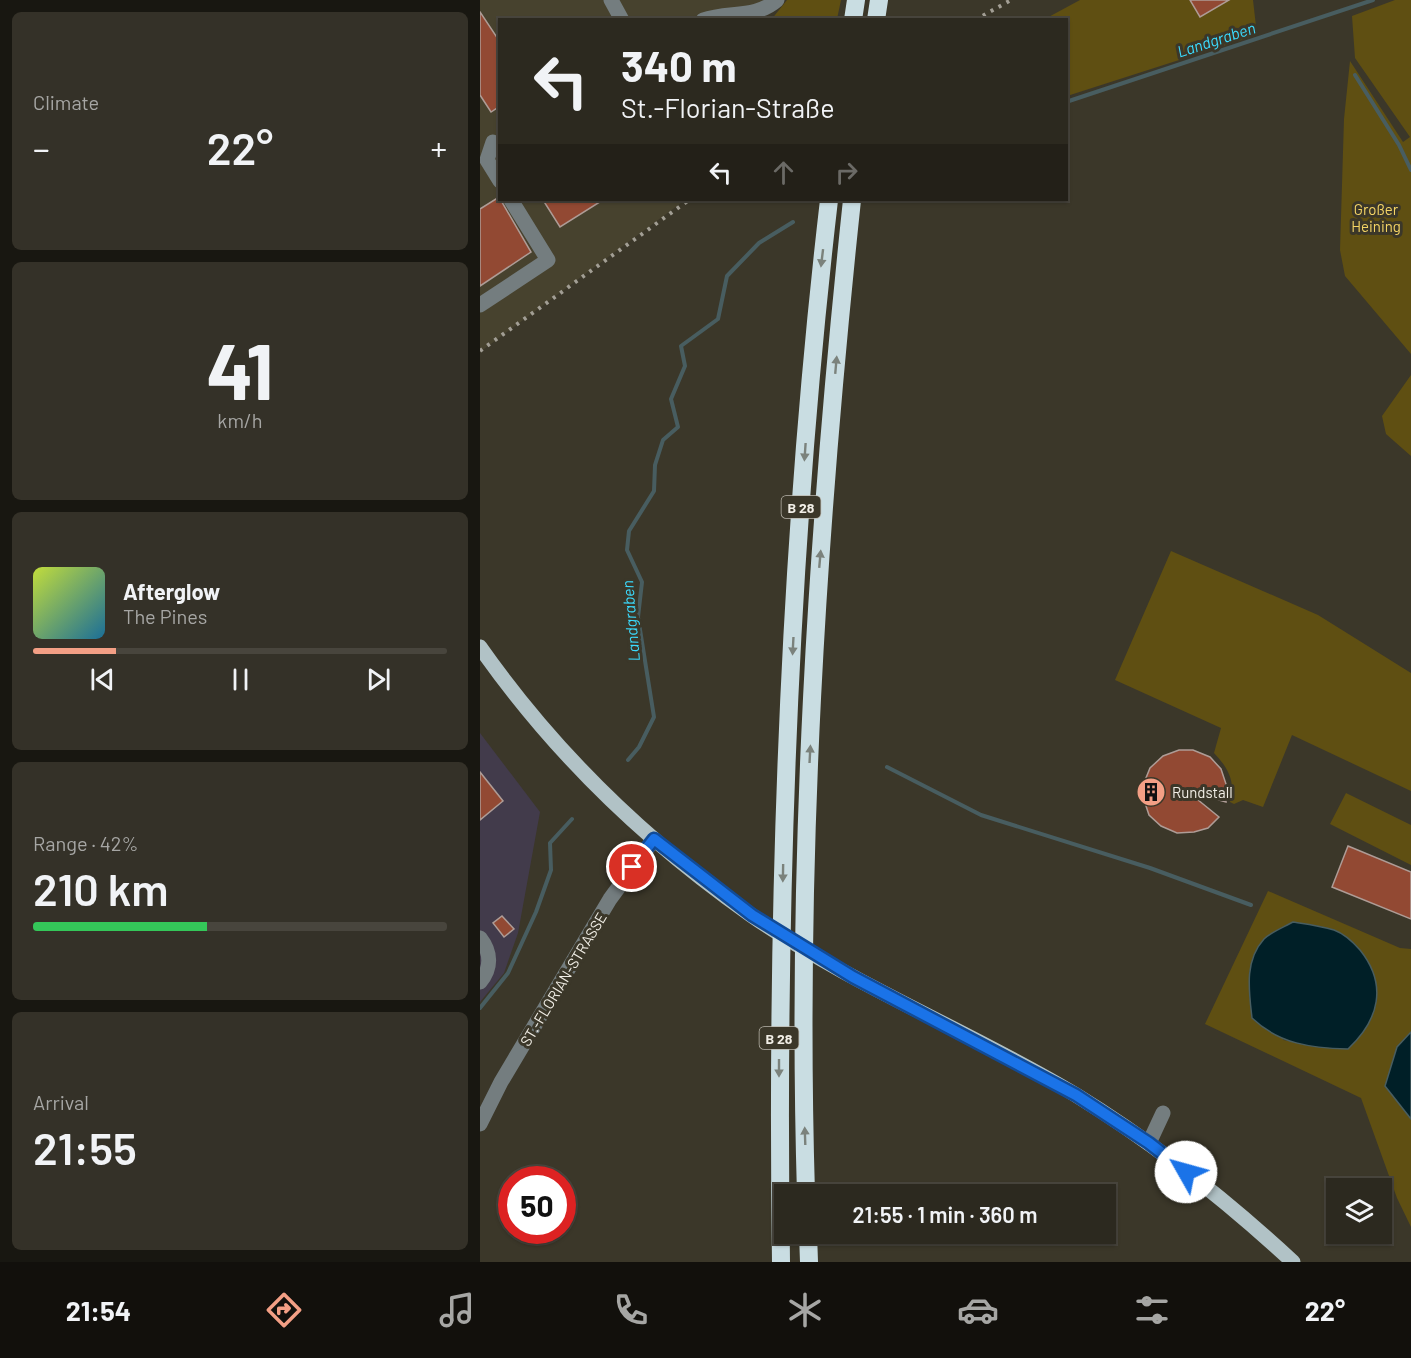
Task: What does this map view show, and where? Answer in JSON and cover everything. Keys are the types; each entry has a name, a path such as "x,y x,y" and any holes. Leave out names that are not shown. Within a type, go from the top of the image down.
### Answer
{"highway":[{"path":"853,18 856,0"},
{"path":"876,18 879,0"},
{"name":"B 28","path":"781,1262 779,1044 785,803 796,577 813,344 829,201"},
{"name":"B 28","path":"806,1184 804,1124 807,800 818,585 839,320 852,201"},
{"path":"808,1244 808,1262"}],"main road":[{"path":"480,647 550,736 614,803 654,839 752,915 853,977 1076,1095 1149,1143 1251,1223 1293,1262"}],"street":[{"path":"611,0 621,18"},
{"path":"709,18 719,15 748,14 767,8 777,0"},
{"path":"488,141 486,160 498,178"},
{"path":"480,305 548,260 512,201"},
{"name":"ST.-FLORIAN-STRASSE","path":"480,1124 501,1082 610,899 654,839"},
{"path":"480,938 487,947 489,960 487,974 480,982"},
{"path":"1149,1143 1163,1113"}],"shaded area":[{"path":"480,0 778,0 754,18 498,18 498,201 684,201 480,352"},
{"path":"480,733 540,812 518,933 504,973 480,1002"}],"green space":[{"path":"787,0 841,0 837,18 773,18"},
{"path":"1080,0 1253,0 1257,35 1068,96 1068,18 1047,18"},
{"name":"Großer Heining","path":"1395,0 1411,0 1411,354 1345,276 1340,250 1344,119 1350,61 1403,142 1410,137 1355,58 1352,16"},
{"path":"1411,375 1411,456 1386,434 1382,416"},
{"path":"1171,551 1318,615 1411,673 1411,791 1292,735 1263,807 1243,800 1234,804 1230,802 1232,788 1230,775 1214,753 1221,728 1115,680"},
{"path":"1346,793 1411,825 1411,865 1330,824"},
{"path":"1268,891 1400,948 1411,949 1411,1032 1397,1047 1385,1086 1411,1119 1411,1227 1397,1198 1392,1178 1390,1178 1361,1098 1205,1024","holes":["1335,931 1300,1043 1283,1040"]}],"water":[{"path":"1293,922 1324,927 1342,934 1357,947 1369,963 1377,989 1376,1002 1367,1026 1348,1049 1296,1043 1273,1034 1252,1018 1249,977 1253,957 1267,936"},
{"path":"1411,1032 1411,1119 1385,1086 1397,1047"}],"building":[{"path":"1190,0 1229,0 1200,17"},
{"path":"480,12 498,39 498,107 491,112 480,95"},
{"path":"498,198 531,252 480,286 480,209"},
{"path":"544,201 601,201 560,227"},
{"path":"1179,750 1193,750 1210,757 1221,769 1226,784 1226,802 1187,791 1219,817 1208,828 1194,832 1177,833 1161,826 1149,815 1144,800 1144,783 1150,768 1163,756"},
{"path":"480,772 503,801 480,820"},
{"path":"1348,846 1411,872 1411,919 1332,887"},
{"path":"502,916 514,929 504,937 493,923"}],"waterway":[{"name":"Landgraben","path":"1068,101 1373,0"},
{"path":"1355,75 1399,145 1411,170"},
{"name":"Landgraben","path":"628,760 639,747 654,717 638,617 642,582 627,550 629,531 654,491 655,465 663,440 678,427 671,399 685,366 681,346 718,319 727,276 759,243 793,222"},
{"path":"887,767 981,815 1150,868 1251,905"},
{"name":"Landgraben","path":"480,1008 508,973 536,912 551,870 550,843 572,819"}],"railway":[{"path":"979,18 1011,0"},
{"path":"480,351 688,201"}],"place":[{"name":"Rundstall","path":"1151,792"}],"route":[{"path":"632,867 654,839 752,915 853,977 1076,1095 1149,1143 1186,1172"}]}
